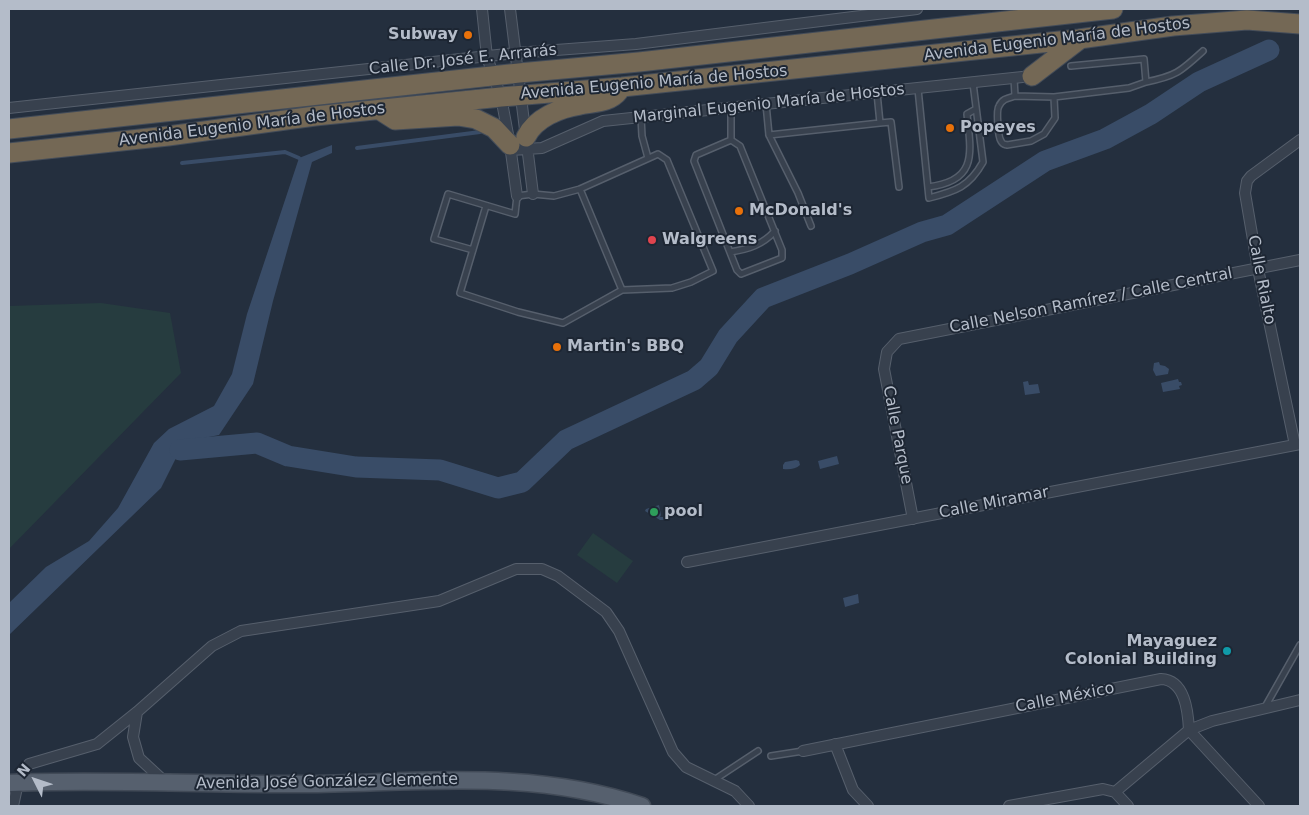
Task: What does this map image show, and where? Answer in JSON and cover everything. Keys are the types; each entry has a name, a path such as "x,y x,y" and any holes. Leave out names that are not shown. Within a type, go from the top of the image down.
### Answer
{"highway":[{"name":"Avenida Eugenio María de Hostos","path":"9,129 1113,9"},
{"name":"Avenida Eugenio María de Hostos","path":"9,153 501,97 622,88 1079,40 1173,26 1247,20 1299,23"},
{"path":"1032,76 1079,40"},
{"path":"378,110 395,120 458,116 476,119 494,128 519,145 529,129 544,118 568,107 595,103 614,97 622,88"}],"main road":[{"name":"Avenida José González Clemente","path":"13,783 304,784 510,780 552,784 617,798 642,806"}],"street":[{"path":"482,9 487,57 519,145 533,194"},
{"path":"510,9 521,96 517,196"},
{"name":"Calle Dr. José E. Arrarás","path":"9,108 516,53 636,44 887,11 917,9"},
{"name":"Marginal Eugenio María de Hostos","path":"519,145 542,148 603,121 1032,76"},
{"name":"Calle Rialto","path":"1298,445 1258,269 1245,188 1251,176 1300,140"},
{"name":"Calle Nelson Ramírez / Calle Central","path":"887,352 899,339 1300,260"},
{"name":"Calle Parque","path":"887,352 884,369 913,519"},
{"name":"Calle Miramar","path":"687,562 1298,445"},
{"path":"13,806 13,783 28,764 97,744 137,712 212,646 240,631 439,601 516,570 542,569 558,576 606,612 619,632 672,752 686,767 735,791 749,806"},
{"name":"Calle México","path":"803,751 1161,679 1168,679 1176,683 1180,690 1188,715 1189,730"},
{"path":"1116,792 1189,730 1212,721 1300,700"},
{"path":"137,712 133,737 139,758 166,783"},
{"path":"1189,730 1258,806"},
{"path":"835,744 853,790 868,806"},
{"path":"1010,806 1103,788 1116,792 1128,806"}],"lane":[{"path":"1054,97 1055,118 1052,125 1040,137 1031,141 1008,145 1002,142 998,117 999,105 1006,98 1015,96 1054,97 1129,88 1172,76 1202,52"},
{"path":"1071,66 1144,59 1146,82"},
{"path":"1014,78 1015,96"},
{"path":"918,88 929,198 951,193 962,187 976,173 983,162 973,83"},
{"path":"877,93 880,123"},
{"path":"766,104 769,135 798,193 811,226"},
{"path":"731,108 731,140"},
{"path":"928,187 943,185 956,179 967,167 971,152 967,114 976,109"},
{"path":"641,117 642,136 648,158"},
{"path":"769,135 891,122 899,188"},
{"path":"731,140 740,146 782,250 782,258 741,274 737,270 694,161 696,155 731,140"},
{"path":"473,250 434,239 448,194 515,214 517,196 533,194 554,196 580,189 658,154 667,160 713,271 691,282 672,288 622,290 563,323 550,321 460,293 473,250 486,206"},
{"path":"580,189 622,290"},
{"path":"730,252 742,250 766,241 775,231"},
{"path":"1264,708 1300,646"},
{"path":"714,780 758,751"},
{"path":"771,756 803,751"}],"green space":[{"path":"101,303 170,313 181,373 9,549 9,306"},
{"path":"593,533 633,561 617,583 577,555"}],"water":[{"path":"332,145 332,153 312,162 273,301 253,384 219,435 184,442 161,488 9,635 9,603 46,567 89,541 118,508 154,443 169,429 214,406 232,374 247,314 299,158"},
{"path":"1159,362 1160,365 1169,369 1168,374 1156,376 1153,370 1154,363"},
{"path":"1178,379 1182,385 1179,386 1180,389 1163,392 1161,383"},
{"path":"1028,381 1029,385 1038,384 1040,393 1025,395 1023,382"},
{"path":"837,456 839,464 820,469 818,461"},
{"path":"799,461 800,465 792,469 783,469 785,462"},
{"name":"pool","path":"659,505 660,517 663,517 664,520 660,520 645,511"},
{"path":"858,594 859,603 845,607 843,598"}],"waterway":[{"path":"180,450 257,443 288,456 356,467 440,470 498,488 522,482 566,440 694,380 709,367 728,336 763,298 850,264 922,232 947,225 1045,161 1105,139 1151,114 1199,82 1269,50"},
{"path":"357,148 480,132"},
{"path":"182,163 285,152 299,158"}],"place":[{"name":"Subway","path":"468,35"},
{"name":"Popeyes","path":"950,128"},
{"name":"McDonald's","path":"739,211"},
{"name":"Walgreens","path":"652,240"},
{"name":"Martin's BBQ","path":"557,347"},
{"name":"pool","path":"654,512"},
{"name":"Mayaguez Colonial Building","path":"1227,651"}]}
